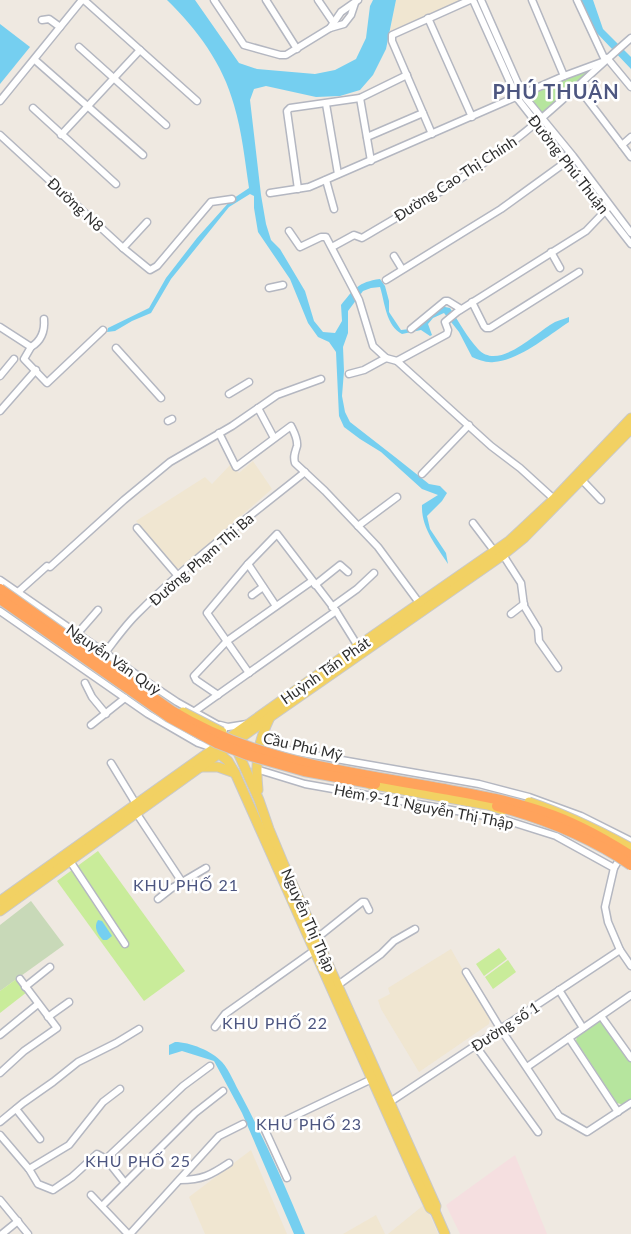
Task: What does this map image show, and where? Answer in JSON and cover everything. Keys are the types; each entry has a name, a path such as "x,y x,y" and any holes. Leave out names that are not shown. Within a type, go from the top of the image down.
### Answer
{"highway":[{"name":"Cầu Phú Mỹ","path":"0,587 172,711 230,740 260,752 308,764 478,795 527,806 585,829 631,856"},
{"name":"Cầu Phú Mỹ","path":"0,601 169,717 225,747 304,771 476,801 517,811 577,834 631,866"}],"main road":[{"name":"Huỳnh Tấn Phát","path":"0,901 72,856 360,649 499,553 524,538 631,418"},
{"name":"Huỳnh Tấn Phát","path":"559,497 582,480 631,429"},
{"name":"Cầu Phú Mỹ","path":"0,587 176,709 252,745 312,761 529,802 557,811 631,848"},
{"name":"Huỳnh Tấn Phát","path":"360,649 420,604 435,598"},
{"name":"Huỳnh Tấn Phát","path":"231,740 248,724 268,714"},
{"path":"259,800 256,769 261,736 268,714"},
{"name":"Nguyễn Thị Thập","path":"231,740 259,800 259,813 316,950 376,1077"},
{"name":"Nguyễn Thị Thập","path":"216,751 228,761 259,813 338,985 387,1103 436,1206 435,1211 445,1234"},
{"path":"200,763 235,773"},
{"name":"Huỳnh Tấn Phát","path":"0,911 51,870"}],"street":[{"path":"71,0 81,2 140,50 197,101"},
{"path":"214,0 246,47 283,56 297,49 332,25 341,12 356,2"},
{"path":"266,0 297,49"},
{"path":"318,0 332,25"},
{"path":"432,134 392,41 392,35 471,0"},
{"name":"Đường Phú Thuận","path":"471,0 520,96 567,161 631,233"},
{"name":"Đường Phú Thuận","path":"480,0 520,96"},
{"path":"532,0 564,76"},
{"path":"577,0 606,58 631,87"},
{"path":"0,101 81,2"},
{"path":"428,18 472,117"},
{"path":"42,20 48,19 60,27"},
{"name":"Đường Cao Thị Chính","path":"332,247 354,235 362,238 495,156 539,121 606,58 631,38"},
{"path":"79,48 166,125"},
{"path":"61,135 140,50"},
{"path":"270,193 308,187 326,180 606,58"},
{"path":"35,60 143,155"},
{"path":"298,189 287,111 290,108 360,98 407,75"},
{"path":"577,86 631,157"},
{"path":"360,98 371,160"},
{"path":"326,104 338,174"},
{"path":"33,108 116,184"},
{"path":"367,137 423,113"},
{"name":"Đường Phú Thuận","path":"539,121 573,156 631,244"},
{"name":"Đường N8","path":"0,135 147,269 153,269 206,207 215,201 232,199"},
{"path":"622,144 631,137"},
{"path":"386,280 501,209 573,156"},
{"path":"326,180 334,209"},
{"path":"397,361 447,334 449,332 445,322 459,310 586,231 608,209"},
{"path":"123,248 147,222"},
{"path":"288,231 300,247 324,236 352,284 373,346 386,358 397,361 469,425 559,497"},
{"path":"551,252 560,268"},
{"path":"394,256 402,269"},
{"path":"472,302 484,326 490,328 579,272"},
{"path":"269,288 282,285"},
{"path":"411,329 445,301 448,301 459,310"},
{"path":"44,319 45,329 39,341 31,348 24,359 47,383 103,330"},
{"path":"0,327 31,348"},
{"path":"116,348 161,398"},
{"path":"349,374 364,370 386,358"},
{"path":"0,376 14,360"},
{"path":"0,411 36,370"},
{"path":"18,592 47,566 50,567 124,500 170,462 277,395 320,380"},
{"path":"229,394 249,382"},
{"path":"258,408 274,438"},
{"path":"422,474 469,425"},
{"path":"218,433 236,467 292,426 296,435 297,446 294,458 296,463 378,547 420,604"},
{"name":"Đường Phạm Thị Ba","path":"105,653 135,616 178,576 305,472"},
{"path":"582,480 601,500"},
{"path":"358,526 397,497"},
{"path":"473,524 499,553 521,583 524,604 538,629 539,641 558,668"},
{"path":"137,528 178,576"},
{"path":"249,673 207,613 248,564 277,534 334,609 360,649"},
{"path":"248,564 276,606"},
{"path":"218,695 196,680 194,676 226,641 340,565 348,572"},
{"path":"195,712 334,609 374,573"},
{"name":"Nguyễn Văn Quỳ","path":"0,580 177,702 218,725 231,740"},
{"path":"252,595 264,587"},
{"path":"511,614 524,604"},
{"path":"78,633 98,610"},
{"name":"Nguyễn Văn Quỳ","path":"0,611 148,714 198,743 216,751"},
{"path":"85,683 92,697 106,714"},
{"path":"91,725 125,698"},
{"path":"218,725 228,727 248,724"},
{"path":"260,742 349,763 479,784 546,802 581,816 631,842 614,868 605,906 608,922 620,950 631,966"},
{"path":"198,743 201,754 200,763"},
{"path":"111,764 136,809 182,882"},
{"name":"Hẻm 9-11 Nguyễn Thị Thập","path":"256,769 305,784 502,818 556,836 614,868"},
{"path":"72,856 126,944"},
{"path":"158,899 206,868"},
{"path":"317,938 362,902 365,902 370,910"},
{"path":"338,985 381,954 394,941 415,929"},
{"path":"215,1027 226,1014 316,950"},
{"name":"Đường số 1","path":"387,1103 620,950"},
{"path":"26,987 50,967"},
{"path":"466,972 500,1028 559,1116 587,1132 631,1103"},
{"path":"0,1073 24,1051 56,1028 20,978"},
{"path":"559,990 583,1028"},
{"path":"526,1067 631,995"},
{"path":"48,1017 69,1002"},
{"path":"0,1035 38,1004"},
{"path":"601,1016 631,1058"},
{"path":"0,1122 78,1062 139,1029"},
{"path":"569,1038 618,1112"},
{"path":"475,1045 538,1132"},
{"path":"106,1159 183,1086 210,1066"},
{"path":"287,1178 265,1130 376,1077"},
{"path":"29,1169 69,1145 103,1102 120,1089"},
{"path":"102,1206 195,1113 223,1090"},
{"path":"16,1109 40,1139"},
{"path":"91,1195 129,1234 220,1136 244,1124"},
{"path":"0,1135 29,1169 38,1184 53,1190 72,1177 97,1154 106,1159 125,1183"},
{"path":"180,1180 194,1180 208,1176 229,1163"},
{"path":"0,1200 28,1234"},
{"path":"2,1234 18,1221"}],"shaded area":[{"path":"396,0 463,0 390,31"},
{"path":"253,461 272,489 181,568 176,568 136,521 205,477 212,484 231,464 239,473"},
{"path":"451,949 490,1018 489,1024 419,1072 381,1009 378,1000 390,994 388,988"},
{"path":"251,1150 287,1234 205,1234 189,1197"},
{"path":"515,1155 547,1234 460,1234 446,1205"},
{"path":"425,1204 438,1234 388,1234"},
{"path":"376,1215 385,1234 343,1234"}],"green space":[{"path":"591,69 541,115 527,97 582,70"},
{"path":"98,851 185,971 144,1001 57,881"},
{"path":"31,901 64,945 0,991 0,925"},
{"path":"499,948 507,959 484,976 476,964"},
{"path":"508,960 516,972 493,989 485,977"},
{"path":"18,978 27,992 0,1013 0,991"},
{"path":"598,1020 603,1021 631,1062 631,1100 624,1105 617,1103 576,1041 577,1035"}],"water":[{"path":"167,0 195,0 239,63 257,69 315,74 335,70 356,59 366,38 370,6 373,0 396,0 386,49 373,75 360,90 340,96 316,97 266,86 254,89 250,100 261,195 271,240 280,249 305,291 314,321 323,332 335,333 342,321 341,305 353,291 361,284 380,279 385,286 389,301 389,312 401,330 410,329 440,306 450,308 474,344 487,355 496,356 507,353 555,322 569,317 569,322 523,352 503,361 491,362 472,357 459,332 444,313 433,318 428,324 432,335 430,336 421,330 402,334 389,320 380,287 363,291 348,311 348,333 343,347 342,396 345,412 350,422 429,484 440,486 447,493 427,516 430,529 446,553 448,564 430,536 422,513 422,505 438,495 422,489 381,452 344,427 339,416 336,352 329,342 318,337 308,323 290,279 258,232 254,196 250,194 229,207 171,279 151,313 115,331 107,332 108,328 149,308 166,278 197,238 231,200 249,188 237,115 223,75 208,48 189,23"},
{"path":"581,0 593,0 603,29 631,57 631,69 594,30"},
{"path":"0,24 30,47 0,84"},
{"path":"98,920 102,921 112,936 107,940 103,940 98,933 96,925"},
{"path":"175,1042 207,1051 218,1058 225,1066 267,1146 305,1234 294,1234 242,1113 214,1061 182,1051 169,1055 169,1045"}],"district":[{"name":"PHÚ THUẬN","path":"556,91"},
{"name":"KHU PHỐ 21","path":"186,884"},
{"name":"KHU PHỐ 22","path":"275,1022"},
{"name":"KHU PHỐ 23","path":"309,1123"},
{"name":"KHU PHỐ 25","path":"138,1160"}]}
